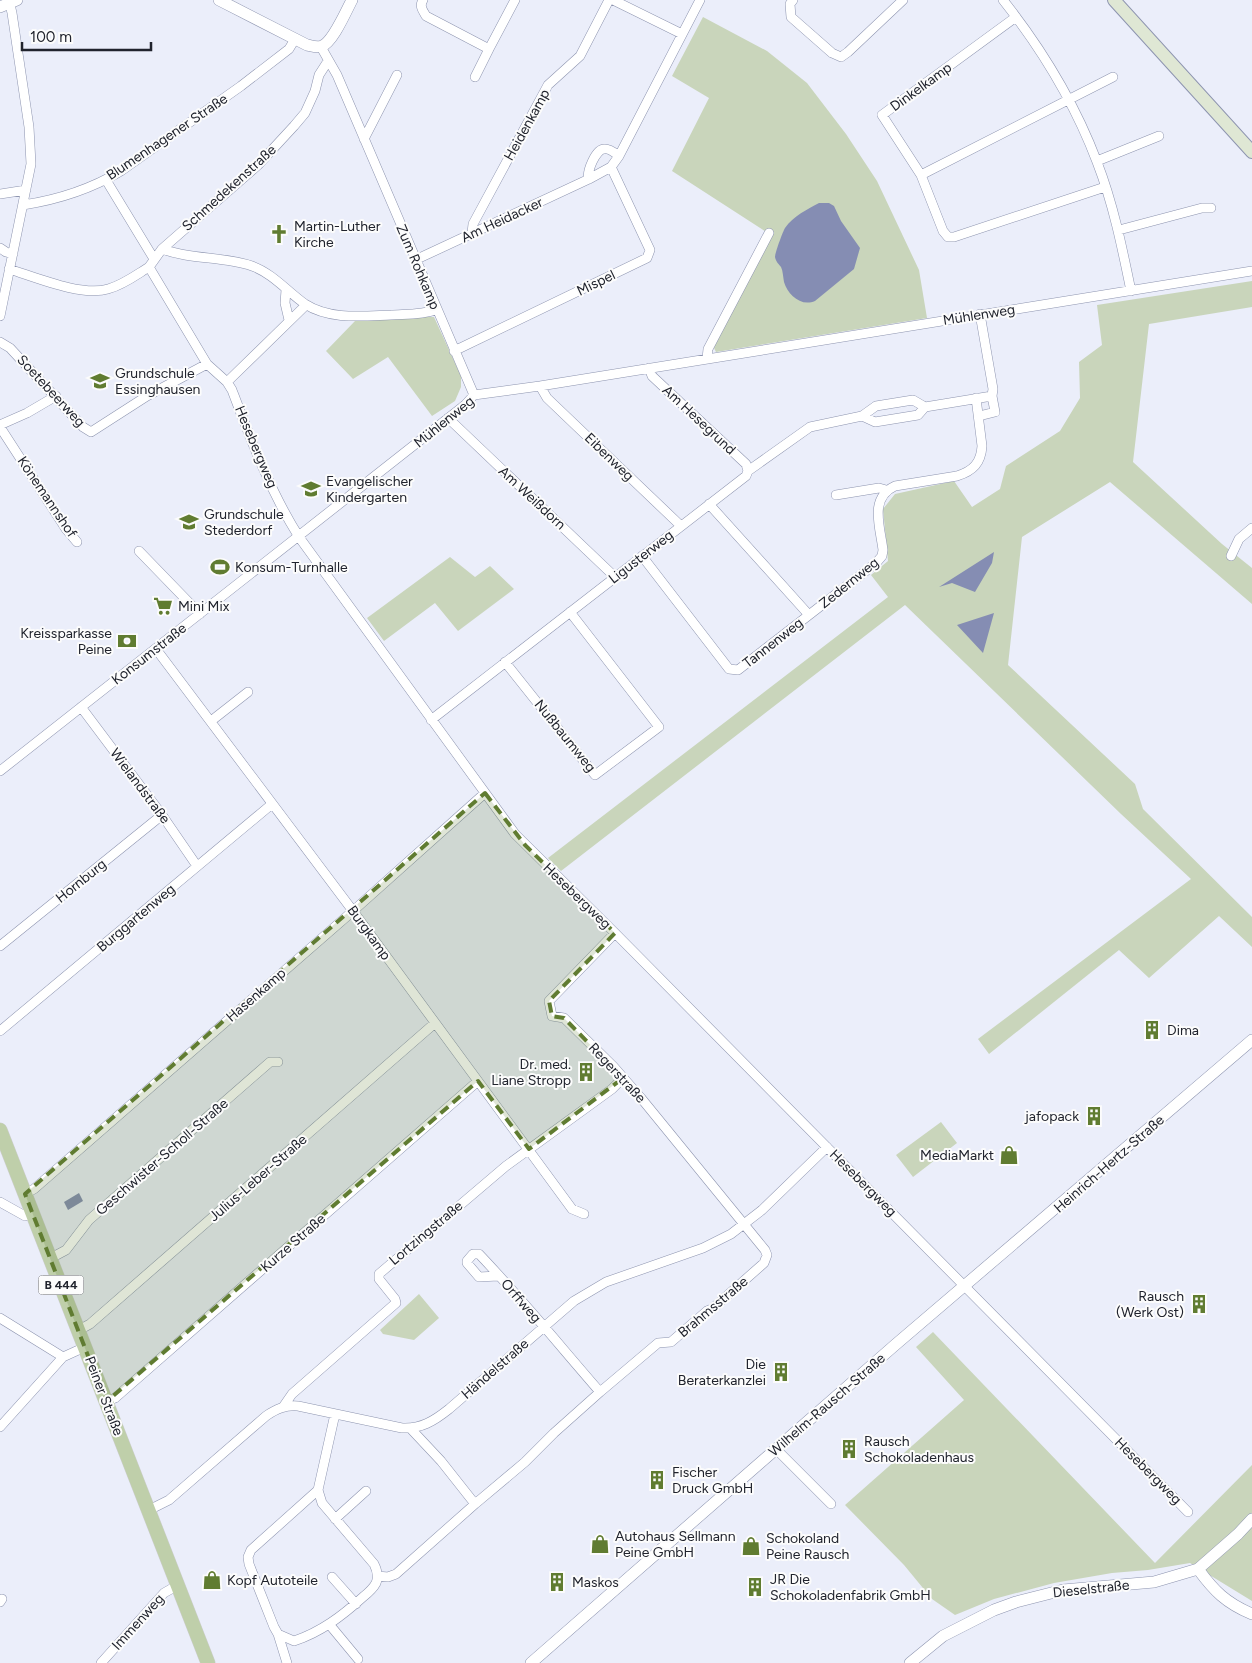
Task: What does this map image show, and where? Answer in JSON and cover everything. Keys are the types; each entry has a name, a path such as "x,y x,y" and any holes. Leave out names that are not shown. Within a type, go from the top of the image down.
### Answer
{"main road":[{"path":"1114,0 1252,152"},
{"name":"Peiner Straße","path":"0,1130 208,1663"}],"street":[{"path":"219,0 307,45 321,47 332,37 352,0"},
{"path":"423,0 421,3 422,9 426,16 490,49"},
{"path":"475,77 515,0"},
{"name":"Heidenkamp","path":"472,233 473,224 548,86 580,56 609,0"},
{"path":"613,0 682,34"},
{"name":"Am Heidacker","path":"415,260 611,167 619,156 700,0"},
{"path":"793,0 790,4 790,17 832,53 840,57 848,52 903,0"},
{"path":"1003,0 1042,56 1068,99 1097,161 1119,230 1131,291"},
{"path":"0,316 2,296 13,254 31,164 31,147 9,2"},
{"name":"Dinkelkamp","path":"1016,17 882,115 921,175 943,231 948,237 954,238 1105,187"},
{"name":"Blumenhagener Straße","path":"23,205 44,202 106,180 241,86 289,49 295,39"},
{"name":"Zum Rohkamp","path":"321,47 337,75 474,395"},
{"name":"Schmedekenstraße","path":"9,269 68,288 106,290 119,286 151,263 162,249 258,165 305,113 315,91 319,75 328,61"},
{"path":"364,139 397,76"},
{"path":"921,175 1113,77"},
{"path":"1097,161 1159,136"},
{"path":"589,179 588,171 598,152 606,149 619,156"},
{"name":"Mispel","path":"454,351 647,258 650,250 611,167"},
{"name":"Hesebergweg","path":"106,180 207,364 227,382 232,390 254,446 287,518 431,720 525,845 615,933 1188,1512"},
{"path":"0,194 26,190"},
{"path":"1119,230 1202,208 1211,208"},
{"path":"707,359 708,349 769,233"},
{"path":"0,248 13,254"},
{"path":"162,249 173,253 254,266 269,275 306,305 316,310 348,316 424,314 436,310"},
{"name":"Mühlenweg","path":"299,537 465,405 474,395 540,386 1252,271"},
{"path":"286,290 285,303 289,320"},
{"path":"227,382 306,305"},
{"path":"979,416 995,412 992,396 993,388 980,314"},
{"name":"Soetebeerweg","path":"0,342 10,348 83,427 91,432 146,396 207,364"},
{"name":"Am Hesegrund","path":"649,368 652,376 746,464 749,468 748,471"},
{"name":"Eibenweg","path":"540,386 548,398 680,526"},
{"path":"0,426 28,413 56,396"},
{"name":"Ligusterweg","path":"431,720 746,476 748,471 810,427 862,416 876,406 904,401 913,400 925,406 992,396"},
{"path":"836,496 879,488 886,490 895,486 957,476 975,466 982,454 976,398"},
{"name":"Ligusterweg","path":"862,416 875,422 918,415 925,406"},
{"name":"Am Weißdorn","path":"448,418 615,577"},
{"name":"Könemannshof","path":"0,426 66,529 77,542"},
{"name":"Zedernweg","path":"809,615 876,563 882,556 878,508 881,497 886,490"},
{"name":"Tannenweg","path":"642,556 729,669 738,670 809,615 709,504"},
{"path":"1231,556 1239,539 1252,528"},
{"name":"Konsumstraße","path":"0,772 299,537"},
{"path":"139,551 200,614"},
{"name":"Nußbaumweg","path":"505,662 595,776 659,727 570,612"},
{"name":"Burgkamp","path":"156,649 353,911 572,1209 584,1214"},
{"path":"211,721 248,692"},
{"name":"Wielandstraße","path":"81,707 162,815 197,866"},
{"name":"Hasenkamp","path":"25,1194 34,1189 353,911 485,793"},
{"name":"Burggartenweg","path":"0,1031 272,804"},
{"name":"Hornburg","path":"0,946 162,815"},
{"name":"Regerstraße","path":"615,933 549,1001 552,1016 564,1018 623,1078 745,1224"},
{"name":"Julius-Leber-Straße","path":"79,1330 90,1324 435,1023"},
{"name":"Heinrich-Hertz-Straße","path":"965,1286 1252,1040"},
{"name":"Geschwister-Scholl-Straße","path":"51,1258 66,1250 89,1220 270,1062 278,1062"},
{"name":"Lortzingstraße","path":"284,1407 292,1394 396,1303 379,1279 379,1274 506,1166 612,1089 623,1078"},
{"name":"Kurze Straße","path":"106,1402 115,1398 478,1081"},
{"name":"Händelstraße","path":"284,1407 298,1406 411,1428 430,1423 440,1417 574,1300 606,1282 703,1248 731,1234 745,1224 827,1147"},
{"path":"0,1202 25,1216 33,1215"},
{"name":"Brahmsstraße","path":"377,1576 388,1577 396,1574 525,1462 554,1432 600,1392 658,1343 672,1342 764,1263 765,1250 745,1224"},
{"name":"Orffweg","path":"498,1276 543,1327"},
{"name":"Wilhelm-Rausch-Straße","path":"531,1663 965,1286"},
{"path":"0,1318 63,1357"},
{"path":"543,1327 600,1392"},
{"path":"0,1427 63,1357 85,1347"},
{"path":"149,1510 169,1500 266,1416 284,1407"},
{"path":"278,1634 294,1640 310,1635 356,1604 377,1582 377,1570 374,1564 322,1503 318,1490 335,1414"},
{"path":"411,1428 441,1461 475,1504"},
{"path":"776,1449 831,1504"},
{"path":"287,1663 278,1634 249,1564 248,1556 251,1550 318,1490"},
{"path":"335,1519 366,1491"},
{"path":"1252,1519 1198,1569 1218,1594 1231,1604 1252,1614"},
{"name":"Dieselstraße","path":"910,1663 943,1636 994,1610 1016,1602 1062,1590 1154,1582 1198,1569"},
{"path":"332,1577 356,1604"},
{"name":"Immenweg","path":"101,1663 164,1593 178,1585"},
{"path":"329,1624 358,1659"}],"highlighted area":[{"path":"485,793 525,845 615,933 549,1001 552,1016 564,1018 623,1078 529,1149 478,1081 106,1402 25,1194"}],"green space":[{"path":"703,17 767,51 807,83 846,134 877,181 919,270 927,318 716,352 714,348 716,341 771,235 672,171 709,98 672,76"},
{"path":"1252,281 1252,307 1149,324 1133,462 1222,544 1252,568 1252,604 1110,482 1022,537 1008,665 1135,784 1143,809 1252,917 1252,947 1219,916 1149,978 1119,950 989,1054 978,1039 1191,879 905,605 561,871 548,858 888,597 871,575 888,561 883,509 895,494 954,481 972,507 1000,489 1006,466 1060,431 1080,398 1079,362 1102,345 1097,305"},
{"path":"434,317 461,376 461,387 455,401 432,416 388,357 353,379 326,351 355,321"},
{"path":"450,557 475,577 490,566 514,589 458,631 435,603 384,641 367,618"},
{"path":"941,1122 957,1143 913,1177 896,1155"},
{"path":"419,1294 439,1318 414,1340 383,1334 380,1330"},
{"path":"933,1332 1155,1563 1252,1465 1252,1601 1190,1563 1054,1583 994,1599 955,1615 932,1599 904,1565 845,1505 964,1400 916,1347"}],"water":[{"path":"819,203 829,203 834,206 841,221 860,248 854,269 815,301 805,302 796,299 786,287 782,269 775,257 788,224 801,213"},
{"path":"994,552 992,563 975,592 952,583 939,587"},
{"path":"994,613 983,653 957,625"},
{"path":"79,1193 83,1201 68,1210 64,1202"}],"place":[{"name":"Martin-Luther Kirche","path":"279,234"},
{"name":"Grundschule Essinghausen","path":"100,381"},
{"name":"Evangelischer Kindergarten","path":"311,489"},
{"name":"Grundschule Stederdorf","path":"189,522"},
{"name":"Konsum-Turnhalle","path":"220,567"},
{"name":"Mini Mix","path":"163,606"},
{"name":"Kreissparkasse Peine","path":"127,641"},
{"name":"Dima","path":"1152,1030"},
{"name":"Dr. med. Liane Stropp","path":"586,1072"},
{"name":"jafopack","path":"1094,1116"},
{"name":"MediaMarkt","path":"1009,1155"},
{"name":"Rausch (Werk Ost)","path":"1199,1304"},
{"name":"Die Beraterkanzlei","path":"781,1372"},
{"name":"Rausch Schokoladenhaus","path":"849,1449"},
{"name":"Fischer Druck GmbH","path":"657,1480"},
{"name":"Autohaus Sellmann Peine GmbH","path":"600,1544"},
{"name":"Schokoland Peine Rausch","path":"751,1546"},
{"name":"Kopf Autoteile","path":"212,1580"},
{"name":"Maskos","path":"557,1582"},
{"name":"JR Die Schokoladenfabrik GmbH","path":"755,1587"}]}
